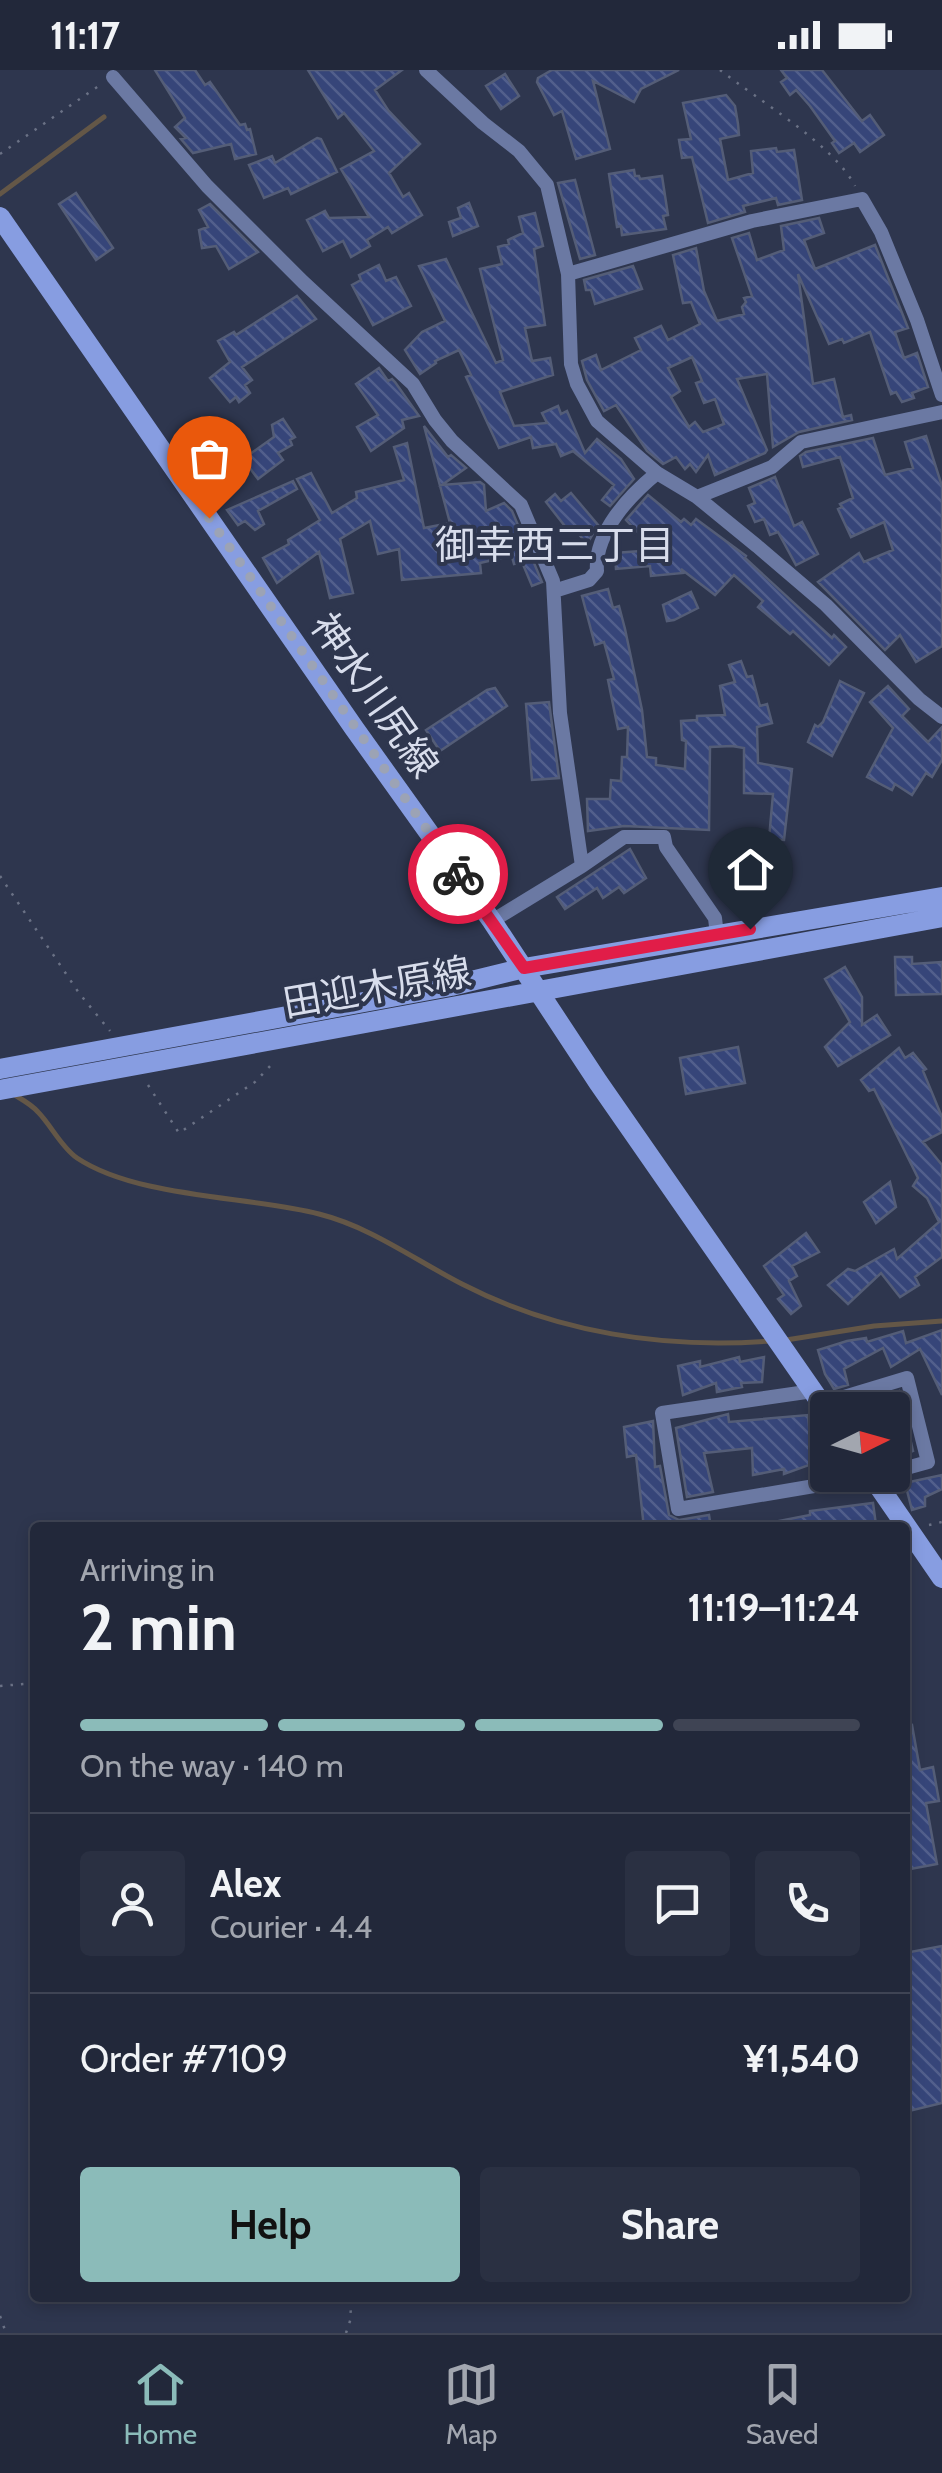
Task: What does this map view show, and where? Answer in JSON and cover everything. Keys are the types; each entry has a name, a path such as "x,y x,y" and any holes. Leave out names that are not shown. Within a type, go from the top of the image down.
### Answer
{"main road":[{"name":"神水川尻線","path":"0,217 492,921 598,1082 813,1392"},
{"name":"田迎木原線","path":"0,1090 15,1073 524,968 942,897"},
{"name":"田迎木原線","path":"15,1073 458,1009 942,917"},
{"path":"889,1492 908,1522"},
{"path":"910,1526 942,1578"}],"street":[{"path":"426,70 483,124 519,151 547,185 568,274 571,364 597,422 657,472 697,497 826,605 919,699 942,717"},
{"path":"112,77 207,186 413,384 452,441 522,506 554,581 560,713 582,866"},
{"path":"568,274 752,220 862,199 881,232 917,320 942,396"},
{"path":"697,497 772,467 801,442 942,412"},
{"path":"554,591 589,580 596,571 595,552 614,521 634,492 657,472"},
{"path":"492,921 624,837 664,837 666,847 715,918 717,935"},
{"path":"856,1392 907,1378 928,1462 910,1467"},
{"path":"810,1403 662,1413 678,1509 810,1487"}],"path":[{"path":"720,70 833,159 852,179 862,199"},
{"path":"0,154 112,77"},
{"path":"0,1686 30,1683"},
{"path":"346,2333 352,2318 350,2302"},
{"path":"0,2316 6,2333"}],"building":[{"path":"155,70 195,70 205,85 210,82 240,125 250,129 256,154 235,159 231,144 193,153 175,127 185,118"},
{"path":"308,70 402,70 375,90 420,144 389,173 403,197 409,193 422,215 392,233 388,227 367,240 370,246 351,257 343,241 323,251 307,220 325,211 329,218 369,217 341,169 374,151 344,113 338,118"},
{"path":"552,70 679,70 641,89 634,102 593,81 610,149 576,159 562,111 554,115 537,82"},
{"path":"781,70 822,70 862,121 870,115 884,135 860,152 854,143 839,153 810,106 796,90 790,95 781,82 787,78"},
{"path":"505,74 519,96 501,109 486,86"},
{"path":"726,95 735,106 739,135 720,139 728,180 753,173 751,151 794,150 802,200 778,205 776,198 743,206 745,212 708,223 692,157 682,158 679,140 691,139 683,103"},
{"path":"317,138 337,172 291,194 288,188 264,198 249,165 272,156 275,163"},
{"path":"634,170 640,179 662,176 668,215 663,216 666,229 622,235 621,226 617,227 609,174"},
{"path":"575,180 595,255 580,259 558,183"},
{"path":"76,193 113,248 96,260 59,204"},
{"path":"469,203 478,226 453,236 449,222 461,218 458,208"},
{"path":"210,204 258,252 229,269 216,246 202,248 199,230 208,227 199,210"},
{"path":"535,213 543,246 534,249 545,325 525,328 532,361 550,358 553,375 500,392 514,426 547,423 542,413 558,406 561,414 567,411 585,453 597,439 621,459 634,479 610,506 602,500 614,485 573,451 561,456 556,444 533,448 531,437 499,448 466,377 471,375 459,350 435,361 420,374 405,350 422,332 445,321 419,266 446,259 496,363 503,360 480,269 502,264 498,247 523,233 519,217"},
{"path":"819,218 824,233 804,240 815,269 875,245 908,328 895,332 904,358 917,353 928,387 902,402 896,392 891,394 870,332 844,343 842,339 829,344 798,274 813,384 834,379 843,417 851,415 852,420 799,432 773,447 767,374 737,379 765,453 715,475 708,455 696,472 690,464 685,469 676,457 663,464 647,451 616,405 604,411 587,380 582,361 596,355 601,370 641,350 635,338 661,326 668,340 700,324 691,302 683,303 673,255 696,248 704,291 717,321 744,314 744,298 752,296 732,238 749,233 757,260 784,250 781,226","holes":["692,357 702,381 696,383 704,403 715,399 724,424 703,432 695,422 689,427 671,397 680,391 668,368"]},
{"path":"379,265 386,281 396,277 411,306 373,325 352,285 361,280 359,275"},
{"path":"633,266 642,289 595,304 584,280"},
{"path":"297,296 316,319 242,367 252,380 245,385 250,393 239,402 236,397 230,402 210,378 230,362 218,341 234,332 236,335"},
{"path":"379,368 388,381 395,382 419,416 402,420 404,428 371,451 357,427 378,415 356,384"},
{"path":"283,419 295,437 290,440 292,445 278,453 283,460 258,479 243,459 274,437 272,425"},
{"path":"424,426 448,457 451,455 466,468 442,485 480,482 484,485 486,511 504,503 512,511 542,582 532,586 522,562 514,564 512,557 480,563 481,573 402,580 399,549 378,554 370,521 340,539 353,593 330,598 319,552 277,583 263,558 320,520 297,479 311,473 332,513 357,498 356,492 404,480 394,447 407,443 424,528 450,523"},
{"path":"926,436 942,486 942,646 916,662 900,635 885,650 818,582 859,553 864,562 893,550 884,522 851,537 838,509 853,498 840,457 803,467 800,456 873,438 885,475 913,468 905,442"},
{"path":"775,477 794,526 802,522 818,554 796,565 778,532 770,535 764,519 755,522 748,506 755,503 749,488"},
{"path":"293,481 297,489 258,511 264,524 255,530 245,521 238,525 227,510"},
{"path":"571,493 598,525 587,544 577,532 568,530 546,502 555,494 561,501"},
{"path":"648,495 681,522 684,519 691,525 696,519 746,556 846,647 829,665 793,631 790,634 758,607 763,601 734,575 715,595 681,569 683,573 651,576 650,566 616,569 615,553 655,550 626,520"},
{"path":"608,589 613,608 619,606 625,629 642,710 647,757 656,758 656,765 685,769 686,741 682,740 681,721 725,715 720,686 735,682 729,665 741,661 747,677 752,676 760,706 767,704 772,723 757,727 758,763 792,769 784,840 769,839 773,794 744,793 744,748 732,746 710,747 709,830 624,826 588,831 587,799 610,799 611,780 621,781 622,757 627,757 628,727 618,729 608,680 614,679 604,642 595,645 582,596"},
{"path":"691,592 698,608 667,621 663,605"},
{"path":"840,681 864,693 832,756 808,742 815,725 823,722"},
{"path":"888,686 909,709 902,716 928,742 942,727 942,760 932,777 926,773 912,795 895,784 892,790 867,777 893,728 870,702"},
{"path":"495,688 507,706 440,751 426,730"},
{"path":"549,702 559,778 532,780 526,704"},
{"path":"630,849 646,878 624,893 619,887 603,898 597,888 565,909 557,897"},
{"path":"895,957 912,957 912,964 942,962 942,994 896,995"},
{"path":"845,967 862,997 862,1025 877,1015 890,1035 838,1066 825,1047 850,1022 825,979"},
{"path":"738,1047 745,1083 686,1094 680,1058"},
{"path":"899,1048 905,1058 913,1053 926,1069 923,1071 942,1117 942,1132 923,1142 942,1165 942,1257 915,1277 919,1285 900,1297 881,1273 848,1304 828,1285 848,1269 855,1271 894,1249 897,1259 939,1222 927,1198 913,1186 918,1178 874,1089 869,1091 861,1080"},
{"path":"890,1182 896,1207 876,1223 864,1202"},
{"path":"806,1233 819,1252 792,1266 797,1276 789,1281 801,1306 791,1314 778,1299 784,1295 764,1266"},
{"path":"942,1330 942,1395 920,1349 891,1367 883,1348 844,1369 848,1385 834,1389 818,1350 903,1331 906,1343"},
{"path":"739,1357 740,1362 764,1357 762,1382 741,1383 742,1387 717,1392 716,1383 683,1395 678,1366 700,1361 700,1367"},
{"path":"728,1414 729,1422 808,1415 810,1465 784,1474 784,1469 753,1475 752,1448 704,1453 713,1492 687,1497 676,1428"},
{"path":"653,1421 655,1467 660,1466 669,1515 679,1520 709,1515 710,1522 643,1522 636,1455 627,1457 624,1427"},
{"path":"942,1475 942,1489 925,1497 925,1506 912,1510 907,1492 910,1482"},
{"path":"873,1503 876,1522 779,1522 810,1515 810,1511"},
{"path":"910,1725 920,1770 933,1767 939,1801 926,1803 937,1864 910,1869"},
{"path":"942,1946 942,2103 910,2111 910,1952"}],"waterway":[{"path":"0,194 104,117"},
{"path":"13,1094 35,1109 71,1153 102,1171 161,1189 291,1208 338,1220 462,1284 535,1315 573,1326 651,1339 770,1341"},
{"path":"786,1340 874,1326 942,1321"}],"way so far":[{"path":"209,518 458,874"}],"district":[{"name":"御幸西三丁目","path":"555,544"}],"route":[{"path":"458,874 524,968 750,929"}]}
